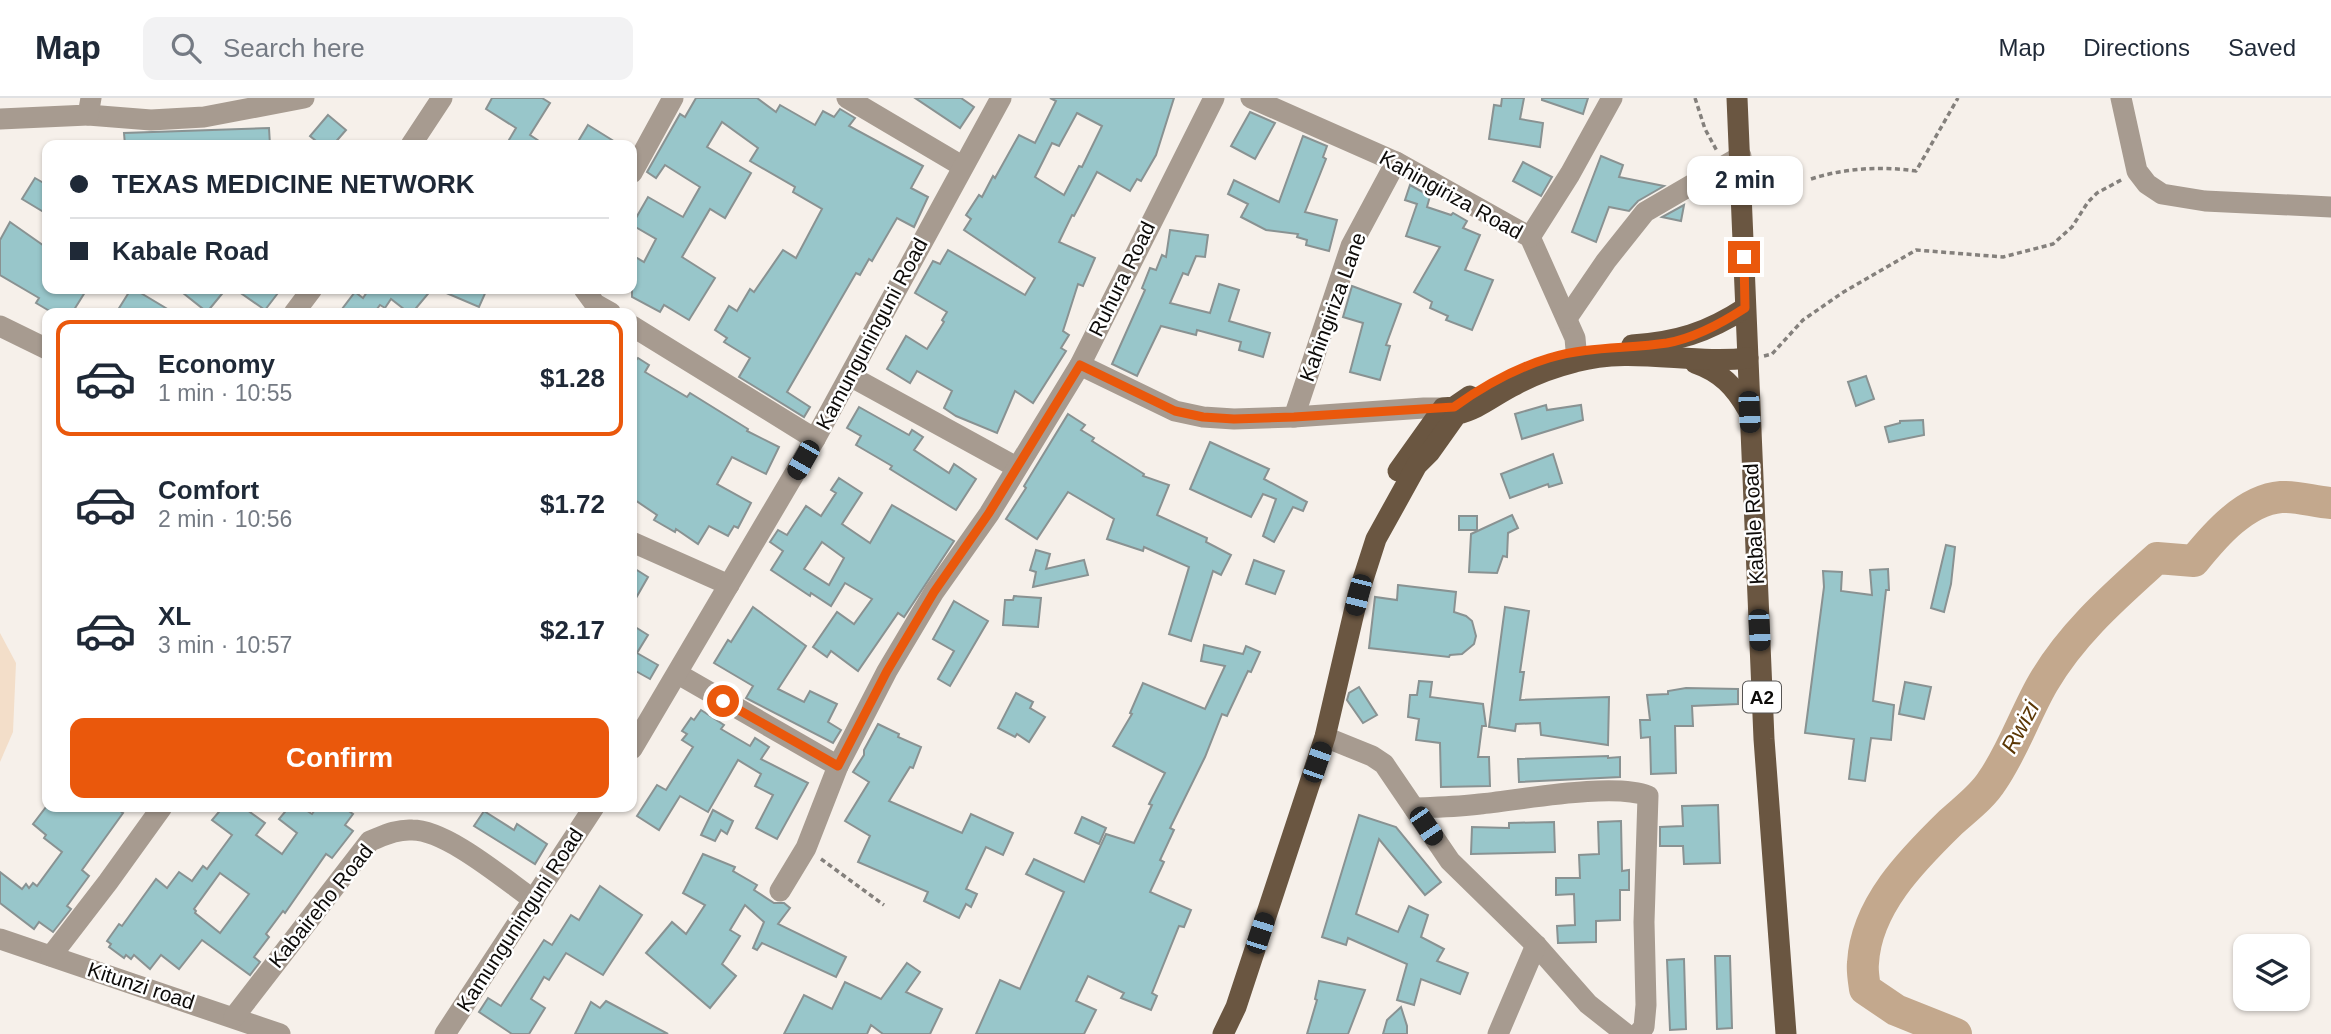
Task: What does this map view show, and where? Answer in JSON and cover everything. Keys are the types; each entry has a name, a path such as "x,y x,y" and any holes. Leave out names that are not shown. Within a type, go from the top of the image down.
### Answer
{"main road":[{"name":"Kabale Road","path":"1737,98 1733,161 1748,358 1764,739 1786,1034"},
{"path":"1576,357 1667,342 1723,322 1745,308"},
{"path":"1223,1034 1236,1007 1325,737 1339,673 1345,616 1362,547 1396,474 1454,407 1512,373 1549,358 1748,358"},
{"path":"1681,359 1701,365 1724,378 1739,394 1749,412"}],"street":[{"path":"0,119 90,107 151,120 204,117 304,98"},
{"path":"414,140 442,98"},
{"path":"637,164 673,98"},
{"path":"848,98 962,166"},
{"name":"Kamunguninguni Road","path":"637,740 815,439 1001,98"},
{"name":"Ruhura Road","path":"780,891 806,848 838,766 887,671 934,592 989,513 1080,365 1214,98"},
{"name":"Kahingiriza Road","path":"1251,98 1396,162 1530,237 1576,338 1576,357"},
{"path":"1530,237 1570,174 1612,98"},
{"path":"2121,98 2137,172 2147,184 2162,194 2204,201 2331,207"},
{"path":"1567,318 1606,261 1645,212 1733,161"},
{"name":"Kahingiriza Lane","path":"1294,417 1351,246 1396,162"},
{"path":"588,294 603,308"},
{"path":"0,326 42,347"},
{"path":"637,329 815,439"},
{"path":"1080,365 1175,411 1203,417 1224,419 1450,411"},
{"path":"850,376 1016,467"},
{"path":"637,544 729,585"},
{"path":"678,674 838,766"},
{"path":"1325,737 1384,764 1450,862 1536,945 1588,1004 1626,1034"},
{"path":"1414,808 1475,805 1587,792 1637,792 1648,796 1644,922 1646,1005 1644,1027 1638,1034"},
{"path":"51,956 158,812"},
{"name":"Kamunguninguni Road","path":"445,1034 591,812"},
{"name":"Kabaireho Road","path":"234,1017 361,851 370,841 390,833 411,830 433,833 478,860 534,900"},
{"name":"Kitunzi road","path":"0,939 281,1034"},
{"path":"1498,1034 1536,945"}],"path":[{"path":"1695,98 1705,129 1733,161"},
{"path":"1811,179 1836,171 1894,168 1916,171 1958,98"},
{"path":"1748,358 1772,354 1803,320 1842,293 1916,250 2003,257 2053,244 2072,227 2097,193 2137,172"},
{"path":"806,848 884,905"}],"shaded area":[{"path":"0,633 16,663 13,732 0,762"}],"building":[{"path":"492,98 542,98 550,103 530,135 538,140 509,140 516,128 486,109"},
{"path":"696,98 757,98 776,112 780,105 815,125 823,111 834,117 840,109 855,118 849,126 923,166 911,188 928,197 914,227 897,218 872,261 869,259 860,275 856,273 787,392 810,407 804,417 739,377 750,358 724,342 727,338 715,330 729,306 737,311 750,289 754,292 783,250 796,258 822,209 793,192 795,187 750,161 758,148 722,122 707,147 751,173 725,218 710,209 682,257 715,278 689,320 664,305 660,312 632,297 632,294 637,294 637,258 644,262 656,239 637,228 637,216 648,197 683,217 700,187 665,165 656,178 647,172 680,114 685,117"},
{"path":"915,98 961,98 974,107 960,128"},
{"path":"1050,98 1174,98 1156,155 1141,181 1137,179 1130,191 1097,172 1074,216 1072,215 1059,242 1095,258 1083,286 1078,284 1063,331 1069,335 1061,348 1066,351 1033,403 1015,391 997,433 956,416 944,408 952,391 917,371 910,383 887,369 906,336 927,349 944,322 942,320 947,312 915,293 933,261 940,264 948,250 1025,295 1035,278 964,230 971,219 966,215 979,195 982,197 993,176 995,178 1019,135 1035,143 1056,101","holes":["1077,113 1102,126 1082,167 1079,166 1064,195 1035,177 1052,143 1059,146"]},
{"path":"1502,98 1524,98 1520,119 1543,123 1540,147 1489,139 1494,105 1501,106"},
{"path":"1542,98 1588,98 1583,114"},
{"path":"1250,112 1275,123 1255,159 1231,146"},
{"path":"328,115 346,130 337,140 315,140 310,136"},
{"path":"588,125 612,140 579,140"},
{"path":"269,128 270,140 125,140 124,133"},
{"path":"1303,136 1327,146 1323,157 1326,159 1305,212 1337,220 1329,251 1306,245 1307,240 1297,237 1298,234 1266,230 1241,217 1248,204 1228,194 1234,180 1279,202"},
{"path":"1601,156 1623,165 1619,177 1664,186 1638,201 1629,211 1609,207 1596,242 1572,232"},
{"path":"1523,162 1552,177 1541,196 1513,181"},
{"path":"35,178 42,182 42,211 22,199"},
{"path":"1410,185 1430,196 1427,207 1451,215 1453,213 1467,221 1463,228 1480,235 1465,270 1493,280 1472,330 1446,320 1448,316 1430,308 1432,302 1414,292 1440,247 1406,236 1417,204 1405,200"},
{"path":"1684,205 1681,221 1662,217"},
{"path":"10,222 42,244 42,294 84,294 75,308 44,308 36,303 39,298 0,275 0,240"},
{"path":"1170,230 1208,235 1205,257 1196,256 1188,275 1183,273 1170,303 1210,313 1219,284 1239,290 1229,321 1270,333 1263,357 1239,350 1241,342 1197,330 1196,335 1161,326 1137,376 1112,364 1145,290 1142,288 1150,268 1156,270 1162,255 1166,257"},
{"path":"1352,286 1401,304 1386,345 1390,346 1380,380 1350,372 1363,323 1343,317"},
{"path":"128,294 142,294 166,308 119,308"},
{"path":"184,294 222,294 210,308 202,308"},
{"path":"242,294 277,294 267,308 262,308"},
{"path":"353,294 363,298 366,294 428,294 416,308 403,308 391,299 385,308 380,305 378,308 343,308"},
{"path":"449,294 485,294 479,307"},
{"path":"637,359 649,365 645,372 687,397 690,393 748,429 747,431 779,447 766,474 732,457 717,484 751,503 738,528 734,526 728,536 709,526 698,544 676,529 675,532 654,520 657,515 637,501"},
{"path":"1866,376 1874,399 1856,406 1848,382"},
{"path":"1546,405 1547,410 1581,405 1583,420 1522,439 1515,414"},
{"path":"859,407 909,435 912,430 923,437 914,450 949,473 954,464 976,479 956,510 856,445 861,436 847,428"},
{"path":"1068,414 1085,425 1081,430 1094,438 1092,441 1144,474 1143,476 1169,485 1157,515 1207,538 1206,542 1231,555 1221,575 1213,571 1191,641 1169,634 1189,567 1144,547 1143,551 1107,539 1114,519 1068,492 1037,539 1006,519"},
{"path":"1923,420 1924,435 1889,442 1885,427 1900,421"},
{"path":"1210,442 1269,469 1264,479 1307,502 1303,511 1293,507 1274,542 1263,536 1276,499 1263,494 1251,517 1190,489"},
{"path":"1553,454 1562,483 1549,487 1548,484 1510,498 1501,474"},
{"path":"839,478 862,493 842,524 870,543 892,505 954,541 904,617 898,613 858,671 831,651 827,657 813,647 837,612 854,624 872,599 845,583 831,606 811,593 810,596 771,570 783,551 770,542 778,530 787,535 806,506 821,516 836,493 831,490","holes":["822,542 844,558 829,585 804,569"]},
{"path":"1512,515 1518,528 1508,533 1507,557 1503,556 1497,573 1469,572 1471,534"},
{"path":"1459,516 1477,516 1477,530 1459,530"},
{"path":"1946,545 1955,547 1951,584 1944,612 1931,608"},
{"path":"1036,550 1050,554 1046,569 1084,560 1088,575 1033,587 1036,572 1030,570"},
{"path":"1254,560 1284,571 1275,594 1246,584"},
{"path":"1888,569 1889,590 1886,590 1873,701 1894,705 1891,740 1871,738 1865,781 1849,779 1854,739 1805,733 1824,587 1823,571 1842,572 1841,591 1872,595 1870,570"},
{"path":"637,570 648,577 637,596"},
{"path":"1398,585 1456,592 1454,612 1472,621 1476,636 1474,644 1462,654 1449,657 1369,648 1375,597 1397,600"},
{"path":"1014,596 1041,598 1038,627 1003,625 1005,600 1013,600"},
{"path":"954,601 988,621 950,686 938,679 954,651 933,639"},
{"path":"753,607 806,646 778,689 804,702 810,691 837,704 828,722 841,730 833,743 746,698 753,686 714,663"},
{"path":"1505,607 1529,611 1520,672 1524,672 1520,700 1609,697 1608,745 1541,735 1540,723 1516,724 1515,731 1489,727"},
{"path":"637,628 648,635 637,653"},
{"path":"1204,645 1243,654 1246,646 1260,652 1227,716 1222,714 1205,757 1170,828 1174,830 1160,860 1164,862 1150,892 1191,910 1184,927 1179,926 1152,993 1157,996 1151,1010 1121,998 1124,993 1088,976 1076,1001 1096,1010 1084,1034 976,1034 1000,980 1020,989 1064,892 1026,874 1034,859 1084,882 1106,834 1134,843 1165,773 1113,746 1132,714 1130,713 1143,683 1205,709 1225,666 1201,661"},
{"path":"637,653 658,665 650,679 637,672"},
{"path":"1419,681 1432,682 1430,697 1483,704 1486,726 1482,726 1478,757 1489,757 1490,786 1441,787 1440,743 1416,740 1419,719 1408,717 1410,695 1417,695"},
{"path":"1905,682 1931,687 1924,719 1899,714"},
{"path":"1359,687 1377,715 1363,723 1347,700 1349,693"},
{"path":"1686,688 1738,689 1738,704 1692,706 1693,726 1675,726 1676,773 1651,774 1650,737 1641,738 1640,720 1650,720 1647,695 1668,694 1668,691"},
{"path":"1016,693 1033,702 1030,708 1045,717 1029,742 1017,734 1015,737 998,728"},
{"path":"701,710 724,725 721,729 750,746 755,738 769,747 761,759 808,783 777,839 756,828 773,795 755,786 761,774 738,760 708,812 680,796 659,830 637,816 657,785 666,790 693,747 682,740 687,734 682,731"},
{"path":"878,724 921,747 913,768 910,767 889,801 962,833 971,814 1013,833 1003,855 986,847 966,889 977,894 971,907 966,904 959,918 924,901 928,892 858,862 870,836 845,821 869,782 853,772"},
{"path":"1620,757 1620,777 1519,782 1518,759"},
{"path":"1718,805 1720,863 1684,864 1683,846 1660,846 1660,827 1683,826 1682,806"},
{"path":"713,810 733,821 727,834 721,830 715,841 701,835"},
{"path":"42,812 123,813 82,870 89,876 67,906 71,909 53,932 39,922 34,929 0,903 0,872 22,889 26,884 29,888 33,883 37,886 62,852 44,838 46,835 33,824"},
{"path":"219,812 250,812 265,823 256,835 282,854 297,833 279,819 285,812 353,814 345,825 353,831 332,858 326,854 285,913 283,911 266,934 269,937 254,957 260,962 250,975 202,940 179,969 161,955 150,969 134,955 131,959 126,955 124,958 109,947 111,944 107,941 119,924 122,926 156,879 167,888 179,872 192,881 203,866 207,869 232,835 212,820","holes":["220,873 249,894 220,933 195,913 194,909"]},
{"path":"486,812 514,830 517,824 547,844 535,864 474,826"},
{"path":"1359,815 1396,827 1441,882 1425,895 1379,839 1356,914 1398,932 1409,906 1428,915 1421,937 1444,949 1437,961 1468,973 1460,994 1421,979 1414,1005 1397,1000 1407,964 1348,938 1346,945 1322,937"},
{"path":"1082,817 1106,828 1099,844 1075,833"},
{"path":"1621,821 1622,871 1629,870 1629,890 1620,890 1620,920 1596,921 1596,942 1558,943 1557,926 1575,925 1574,894 1556,895 1556,878 1580,878 1579,855 1599,854 1598,822"},
{"path":"1554,822 1555,852 1471,854 1472,827 1509,828 1509,823"},
{"path":"703,854 735,867 733,871 757,885 754,890 774,903 784,903 790,908 778,924 846,957 836,977 762,943 757,950 753,948 764,922 745,905 730,930 740,936 722,964 736,976 710,1008 646,953 672,922 686,934 705,905 683,893"},
{"path":"600,886 642,915 603,975 566,953 549,980 544,977 531,999 545,1008 529,1034 512,1034 479,1012 488,998 501,1006 544,940 552,945 571,915 579,920"},
{"path":"1715,956 1730,956 1732,1028 1717,1029"},
{"path":"1684,959 1686,1029 1670,1030 1667,960"},
{"path":"907,963 920,972 906,992 942,1009 930,1034 883,1034 871,1025 867,1034 784,1034 804,995 832,1009 845,982 881,999"},
{"path":"1319,981 1365,990 1348,1034 1307,1034 1317,1000"},
{"path":"606,1001 668,1034 575,1034 591,1002 600,1008"},
{"path":"1401,1007 1407,1034 1383,1034 1387,1020"}],"waterway":[{"name":"Rwizi","path":"1956,1034 1896,1010 1865,989 1863,966 1866,942 1882,903 1894,885 1921,852 1988,787 2043,683 2067,648 2095,616 2157,558 2194,561 2232,520 2268,500 2287,497 2331,503"}],"route":[{"path":"723,701 838,766 887,671 934,592 989,513 1080,365 1175,411 1203,417 1294,417 1454,407 1512,373 1549,358 1576,352 1667,342 1685,338 1723,322 1745,308 1744,257"}]}
